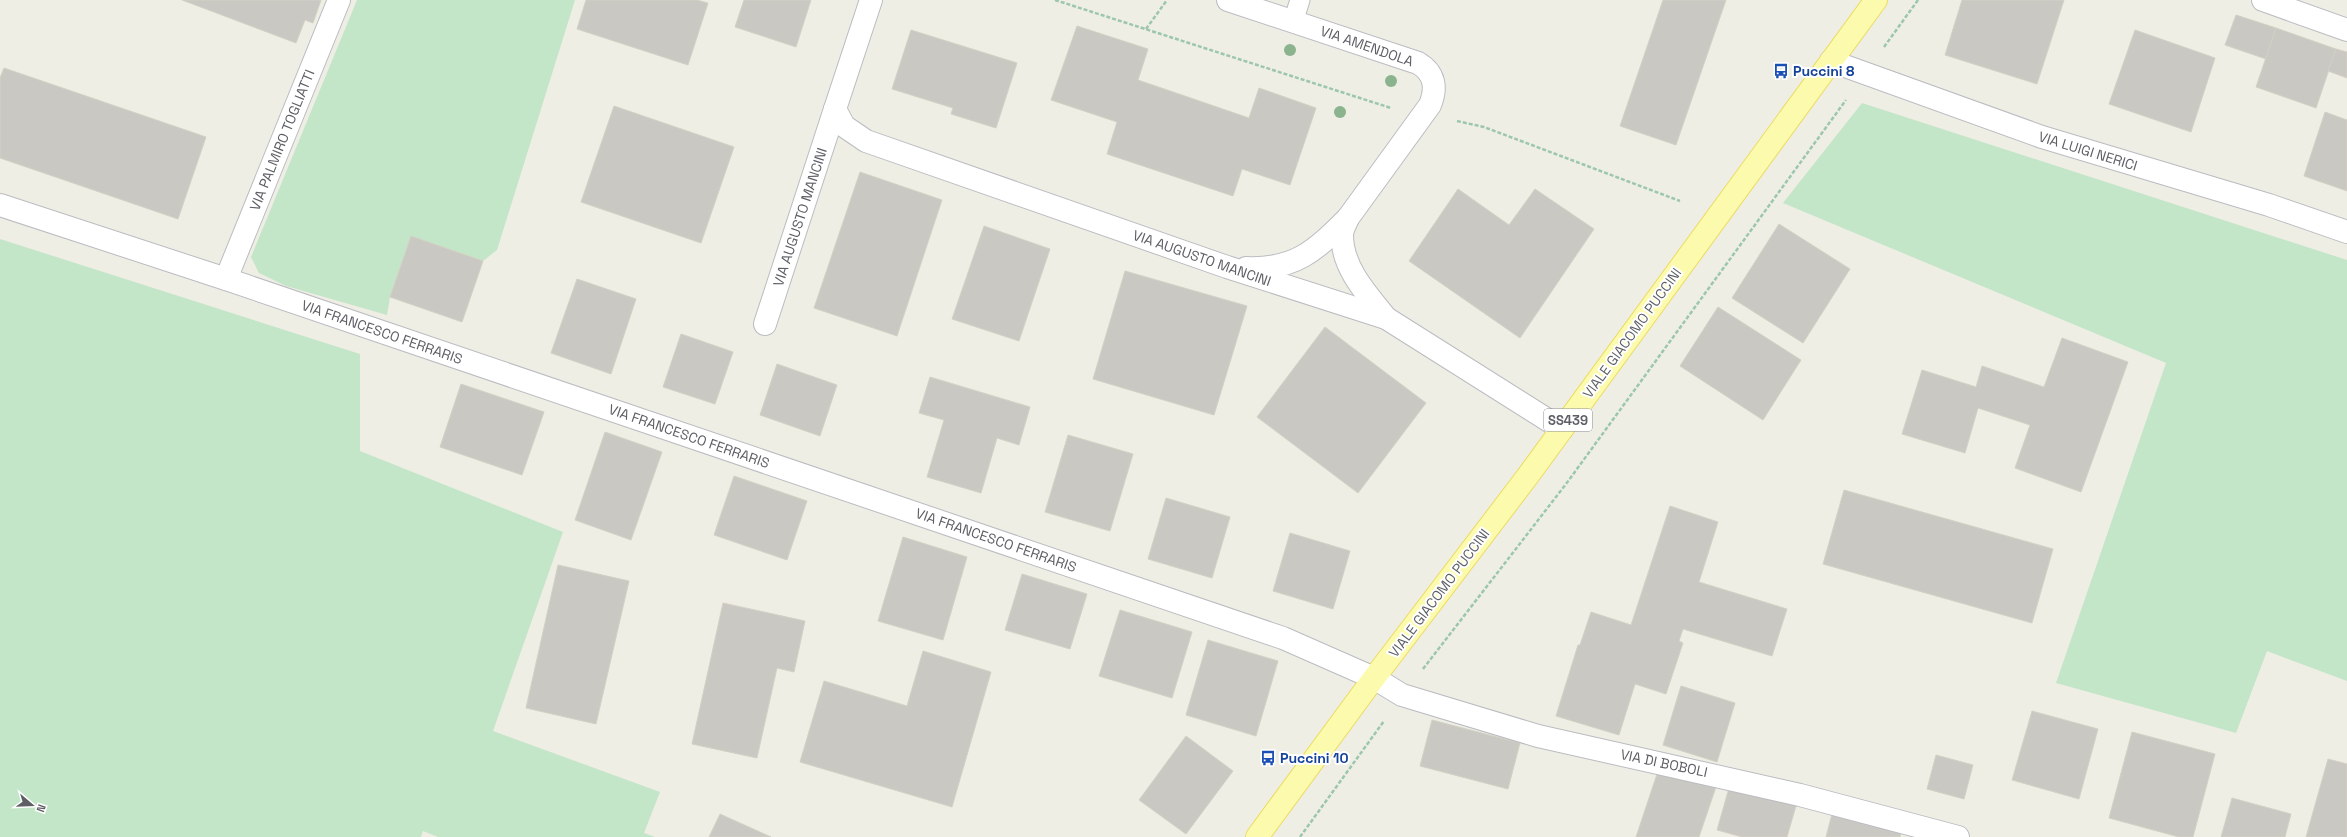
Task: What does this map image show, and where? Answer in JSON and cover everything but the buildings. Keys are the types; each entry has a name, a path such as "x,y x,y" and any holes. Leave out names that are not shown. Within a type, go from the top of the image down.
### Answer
{"main road":[{"name":"VIALE GIACOMO PUCCINI","path":"1257,837 1374,678 1562,429 1876,0"}],"street":[{"name":"VIA PALMIRO TOGLIATTI","path":"226,279 339,0"},
{"name":"VIA AUGUSTO MANCINI","path":"765,324 871,0"},
{"name":"VIA AMENDOLA","path":"1227,267 1268,269 1290,262 1310,252 1327,239 1348,218 1430,105 1435,94 1433,78 1426,68 1418,62 1228,0"},
{"path":"2263,0 2347,30"},
{"name":"VIA LUIGI NERICI","path":"1831,61 1866,72 2042,137 2269,205 2347,232"},
{"name":"VIA AUGUSTO MANCINI","path":"835,109 844,126 866,141 1227,267 1386,318 1562,429"},
{"name":"VIA FRANCESCO FERRARIS","path":"0,205 226,279 1283,638 1374,678"},
{"name":"VIA AMENDOLA","path":"1348,218 1342,234 1346,260 1361,286 1386,318"},
{"name":"VIA DI BOBOLI","path":"1374,678 1402,695 1538,736 1800,795 1958,837"}],"lane":[{"path":"1293,22 1300,0"}],"path":[{"path":"1056,0 1389,107"},
{"path":"1146,29 1167,0"},
{"path":"1300,837 1402,695 1566,484 1918,0"},
{"path":"1452,120 1484,127 1680,201"}],"green space":[{"path":"357,0 575,0 497,250 483,261 411,236 390,297 387,315 286,286 259,273 251,257"},
{"path":"1862,103 2347,260 2347,681 2267,651 2236,733 2056,683 2166,363 1783,203"},
{"path":"0,239 360,354 360,451 563,532 493,731 660,792 644,833 655,837 438,837 423,831 421,837 0,837"}],"place":[{"name":"Puccini 8","path":"1781,71"},
{"name":"Puccini 10","path":"1268,758"}]}
